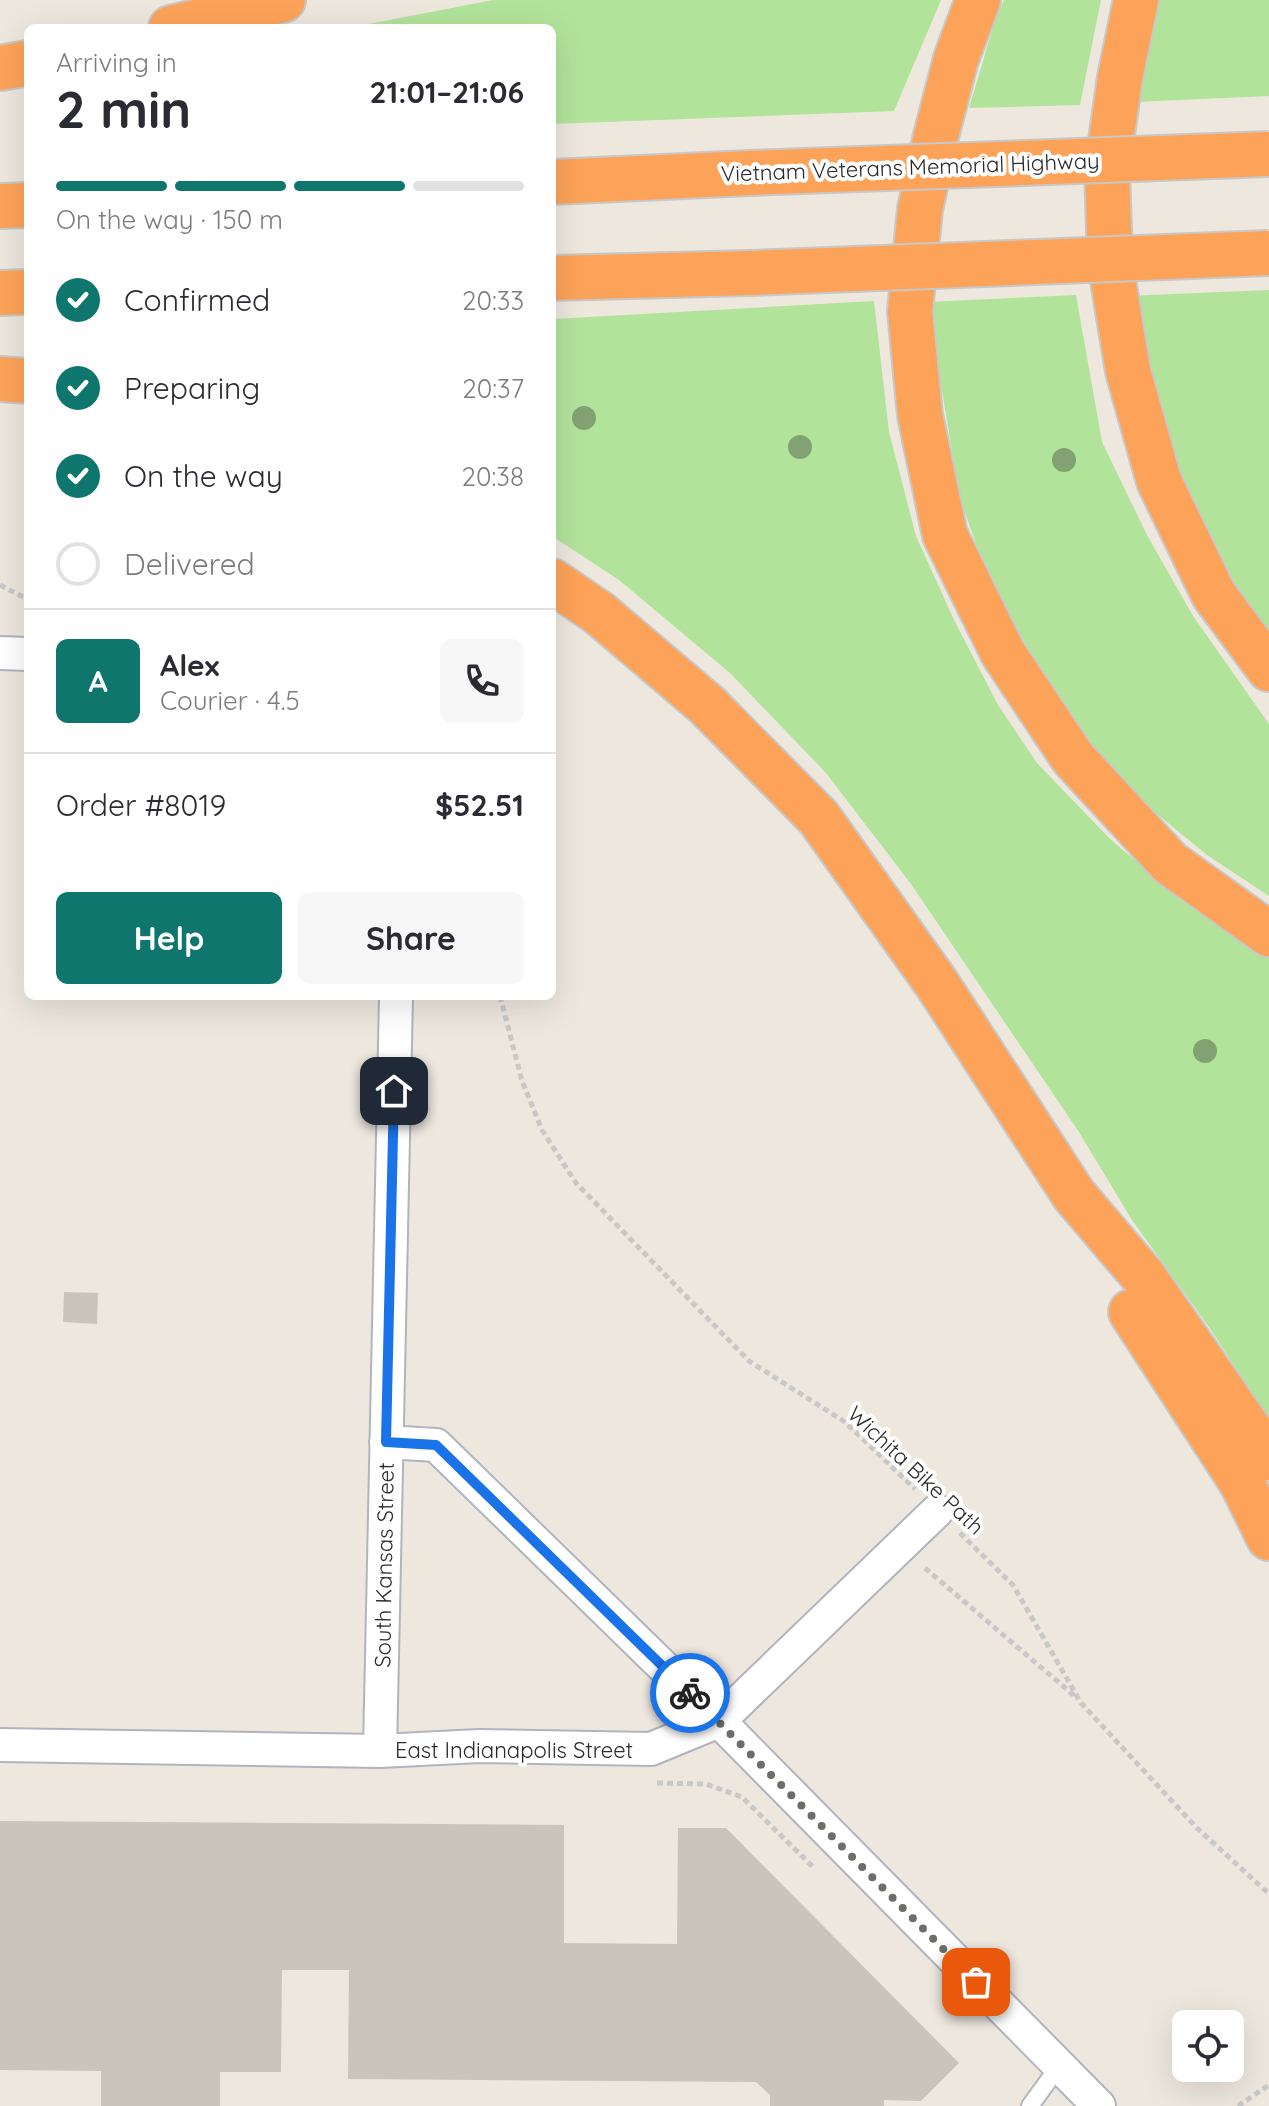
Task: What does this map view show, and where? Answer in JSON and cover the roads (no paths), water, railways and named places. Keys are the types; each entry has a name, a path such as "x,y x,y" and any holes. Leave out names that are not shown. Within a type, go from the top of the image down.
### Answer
{"highway":[{"path":"187,24 283,0"},
{"path":"978,0 956,59 920,209 910,311 920,415 945,535 1003,653 1073,758 1170,863 1269,934"},
{"path":"1136,0 1120,78 1107,169 1110,262 1128,371 1159,481 1214,595 1269,669"},
{"path":"0,68 24,64"},
{"name":"Vietnam Veterans Memorial Highway","path":"556,182 1269,154"},
{"path":"0,206 24,205"},
{"path":"556,278 1269,253"},
{"path":"0,293 24,292"},
{"path":"0,379 24,381"},
{"path":"556,584 599,613 707,705 819,818 937,984 1074,1195 1143,1276 1269,1458"},
{"path":"1074,1195 1122,1297 1242,1483 1269,1538"}],"street":[{"path":"0,653 24,654"},
{"name":"South Kansas Street","path":"380,1751 396,1000"},
{"path":"386,1442 436,1445 719,1721 1099,2106"},
{"name":"East Indianapolis Street","path":"0,1745 380,1751 479,1746 651,1749 719,1721 937,1511"}],"lane":[{"path":"1030,2106 1059,2066"}]}
